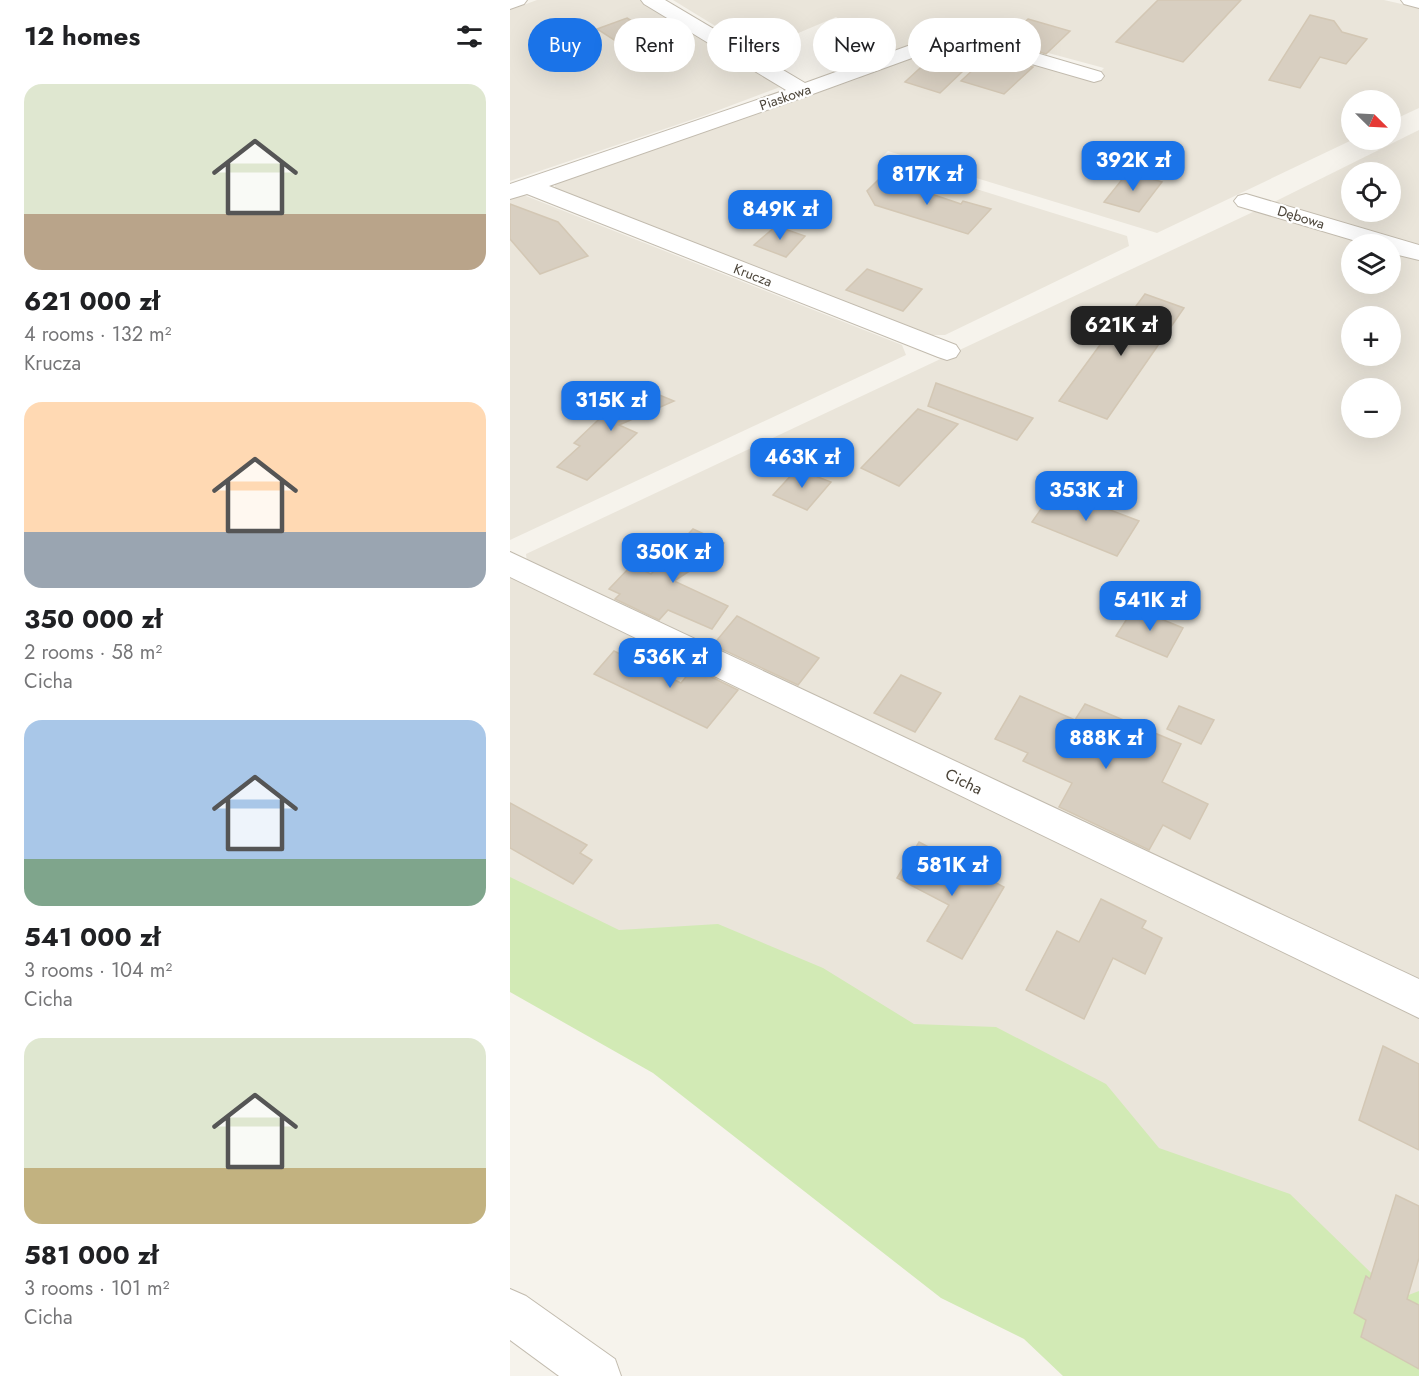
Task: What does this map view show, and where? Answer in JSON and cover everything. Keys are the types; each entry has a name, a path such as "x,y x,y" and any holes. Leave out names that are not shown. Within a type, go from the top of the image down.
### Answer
{"street":[{"path":"510,3 517,0"},
{"path":"651,0 803,91"},
{"path":"1411,0 1419,2"},
{"name":"Piaskowa","path":"518,189 803,91 955,35 1094,76"},
{"name":"Krucza","path":"518,189 946,351"},
{"name":"Dębowa","path":"1246,201 1354,234"},
{"name":"Dębowa","path":"1401,248 1419,253"},
{"name":"Cicha","path":"510,564 1419,999"},
{"path":"510,1312 598,1376"}],"shaded area":[{"path":"537,0 640,0 669,18 614,18 614,72 695,72 695,34 707,42 707,72 756,72 780,87 703,116 510,181 510,10"},
{"path":"673,0 1384,0 1419,8 1419,108 1401,116 1401,90 1341,90 1341,145 1157,233 888,151 880,159 1127,236 1129,246 945,335 932,335 555,189 555,180 858,79 869,72 896,72 896,62 908,57 908,72 1041,72 1041,67 1091,81 1104,68 1041,51 1041,18 908,18 908,46 896,51 896,18 813,18 813,27 801,32 801,18 707,18 707,21"},
{"path":"1419,130 1419,247 1401,242 1401,234 1375,234 1274,202 1341,169 1341,222 1401,222 1401,162 1355,162 1379,150 1401,150 1401,139"},
{"path":"516,192 902,345 906,355 510,540 510,194"},
{"path":"1253,212 1265,212 1341,235 1341,294 1401,294 1401,253 1419,258 1419,989 527,562 526,554"},
{"path":"510,576 1419,1012 1419,1376 510,886"}],"green space":[{"path":"510,877 619,930 718,924 823,968 914,1024 996,1027 1106,1084 1159,1148 1290,1194 1398,1299 1419,1291 1419,1376 1063,1376 1024,1339 941,1298 653,1073 510,992"}],"building":[{"path":"1158,0 1241,0 1183,62 1116,42"},
{"path":"1310,15 1334,21 1342,32 1367,39 1346,64 1320,57 1300,88 1269,80"},
{"path":"614,23 614,40 602,32 602,27"},
{"path":"1041,23 1070,31 1046,54 1041,52"},
{"path":"916,72 962,72 940,93 905,82"},
{"path":"971,72 1028,72 1004,94 961,81"},
{"path":"1128,172 1162,182 1139,212 1104,202"},
{"path":"881,177 961,204 963,201 991,209 968,234 875,205 867,191"},
{"path":"510,204 558,222 588,256 540,274 510,239"},
{"path":"776,226 805,236 786,257 754,245"},
{"path":"867,269 922,289 903,311 846,290"},
{"path":"1145,294 1184,308 1107,419 1059,401 1119,319 1125,321"},
{"path":"936,383 1033,418 1017,440 928,406"},
{"path":"635,385 674,401 619,425 637,433 587,480 557,467 580,446 574,443"},
{"path":"918,409 958,424 899,486 861,468"},
{"path":"797,469 831,482 807,510 773,495"},
{"path":"1055,489 1139,521 1117,556 1032,522"},
{"path":"693,529 724,543 710,558 674,581 728,606 712,629 668,610 659,620 615,599 620,594 609,589 632,565 651,574"},
{"path":"1134,608 1183,628 1167,657 1116,636"},
{"path":"737,616 819,658 798,685 713,645"},
{"path":"614,651 681,683 693,668 738,690 707,728 594,674"},
{"path":"901,675 941,693 915,732 874,713"},
{"path":"1020,696 1075,720 1085,704 1181,744 1162,782 1208,804 1190,839 1163,825 1149,850 1059,807 1072,783 1023,761 1028,753 995,739"},
{"path":"1179,706 1214,720 1201,744 1167,729"},
{"path":"510,803 587,845 580,853 592,860 573,884 510,848"},
{"path":"919,842 1004,887 962,959 927,941 949,905 897,878"},
{"path":"1101,899 1146,921 1142,928 1162,938 1145,974 1113,958 1084,1019 1026,990 1057,931 1079,942"},
{"path":"1383,1046 1419,1064 1419,1150 1359,1120"},
{"path":"1396,1195 1419,1206 1419,1258 1407,1299 1419,1305 1419,1369 1361,1337 1366,1320 1354,1313 1366,1276 1370,1279"}]}
